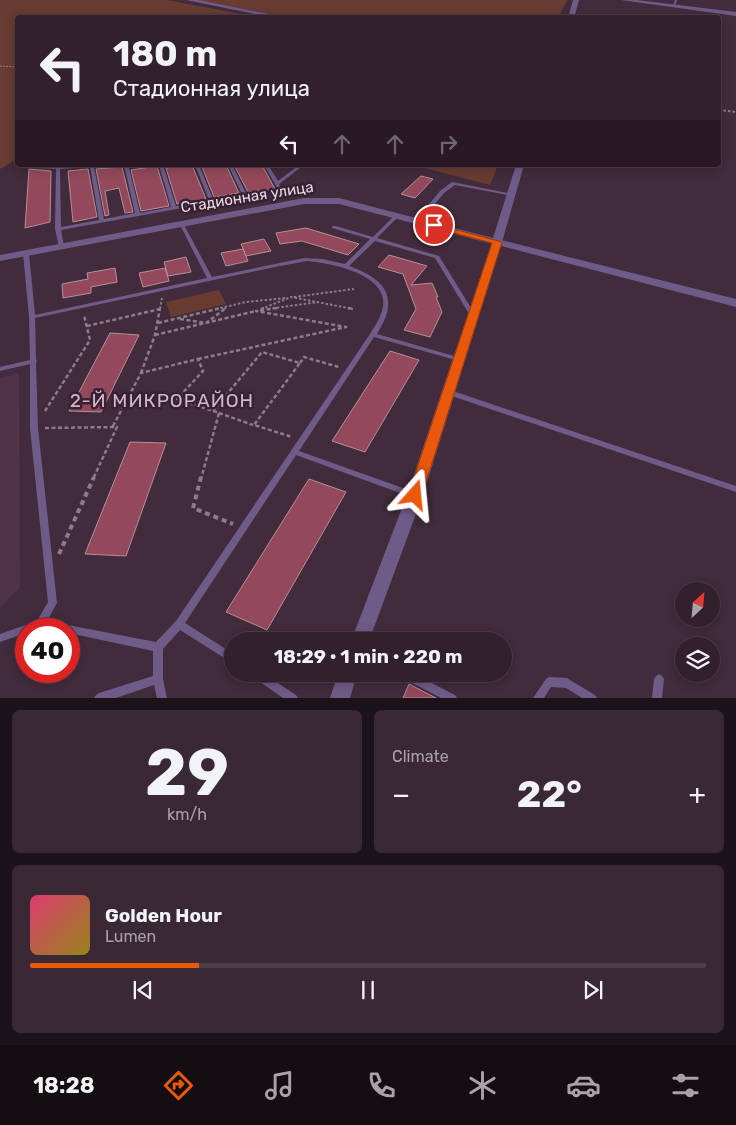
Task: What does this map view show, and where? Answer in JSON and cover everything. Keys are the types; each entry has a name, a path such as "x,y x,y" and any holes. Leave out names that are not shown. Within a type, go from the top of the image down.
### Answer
{"street":[{"path":"189,0 270,15"},
{"path":"572,15 576,0"},
{"path":"624,0 675,3 736,14"},
{"path":"363,632 415,495 519,167"},
{"name":"Стадионная улица","path":"0,258 181,223 320,200 339,201 736,303"},
{"path":"340,698 345,682"}],"lane":[{"path":"36,167 75,167"},
{"path":"92,167 102,221"},
{"path":"127,167 138,214"},
{"path":"162,167 174,208"},
{"path":"198,167 212,202"},
{"path":"58,228 245,196 231,167"},
{"path":"267,167 281,194"},
{"path":"277,184 299,167"},
{"path":"58,168 58,228 61,246"},
{"path":"418,221 442,192 454,183 512,195"},
{"path":"347,265 397,216"},
{"path":"181,223 210,279"},
{"path":"334,226 437,257 473,316"},
{"path":"26,253 32,317 34,428 53,602 44,618"},
{"path":"32,317 310,260 347,265 372,278 384,293 386,310 372,335 296,452 179,624 158,647 158,679 162,698"},
{"path":"372,335 459,359"},
{"path":"0,369 34,361"},
{"path":"448,392 736,489"},
{"path":"296,452 415,495"},
{"path":"179,624 224,653"},
{"path":"80,631 158,647"},
{"path":"0,638 15,633"},
{"path":"99,698 158,679"},
{"path":"657,698 659,679"},
{"path":"269,682 294,698"},
{"path":"420,682 452,698"},
{"path":"538,698 549,682 567,683 592,698"}],"path":[{"path":"0,66 15,67"},
{"path":"721,110 736,112"},
{"path":"112,427 141,373 155,335 164,289"},
{"path":"158,323 228,307 354,289"},
{"path":"256,311 291,297 353,309"},
{"path":"155,335 256,311 318,302"},
{"path":"34,428 90,340 82,306"},
{"path":"176,319 206,323 228,307"},
{"path":"87,326 160,309"},
{"path":"141,373 346,327 256,311"},
{"path":"213,411 262,352 300,363"},
{"path":"254,425 304,357 349,370"},
{"path":"198,359 203,371 177,399 302,441"},
{"path":"219,413 194,508 244,529"},
{"path":"34,428 117,427 49,575"}],"shaded area":[{"path":"0,0 167,0 247,15 15,15 15,160 0,169"},
{"path":"192,0 567,0 560,15 275,15"},
{"path":"421,167 497,167 490,185"},
{"path":"219,290 226,304 171,317 166,302"},
{"path":"19,373 20,587 0,608 0,378"}],"building":[{"path":"122,167 133,212 125,213 119,188 105,191 109,215 105,216 96,169"},
{"path":"157,167 169,206 141,211 131,170"},
{"path":"193,167 206,199 177,204 166,168"},
{"path":"202,167 227,167 239,193 214,197"},
{"path":"235,167 263,167 275,189 248,192"},
{"path":"29,169 51,171 50,222 25,228"},
{"path":"88,169 97,217 73,222 68,171"},
{"path":"421,176 433,179 415,198 401,194"},
{"path":"306,228 359,244 348,255 302,241 280,244 276,233"},
{"path":"264,239 271,251 246,256 241,244"},
{"path":"243,249 248,261 226,266 221,253"},
{"path":"389,255 427,266 411,285 432,283 438,297 436,297 442,312 430,337 404,330 416,309 403,274 378,267"},
{"path":"186,257 191,272 168,276 164,262"},
{"path":"115,268 117,282 91,287 91,293 63,298 62,284 88,279 87,273"},
{"path":"165,268 169,281 143,287 139,273"},
{"path":"110,333 139,335 101,412 69,411"},
{"path":"390,351 419,360 365,452 332,441"},
{"path":"130,442 166,443 126,556 85,554"},
{"path":"309,479 346,492 267,630 226,612"},
{"path":"409,684 436,698 403,698"}],"district":[{"name":"2-Й МИКРОРАЙОН","path":"162,400"}],"route":[{"path":"415,495 497,242 434,225"}]}
